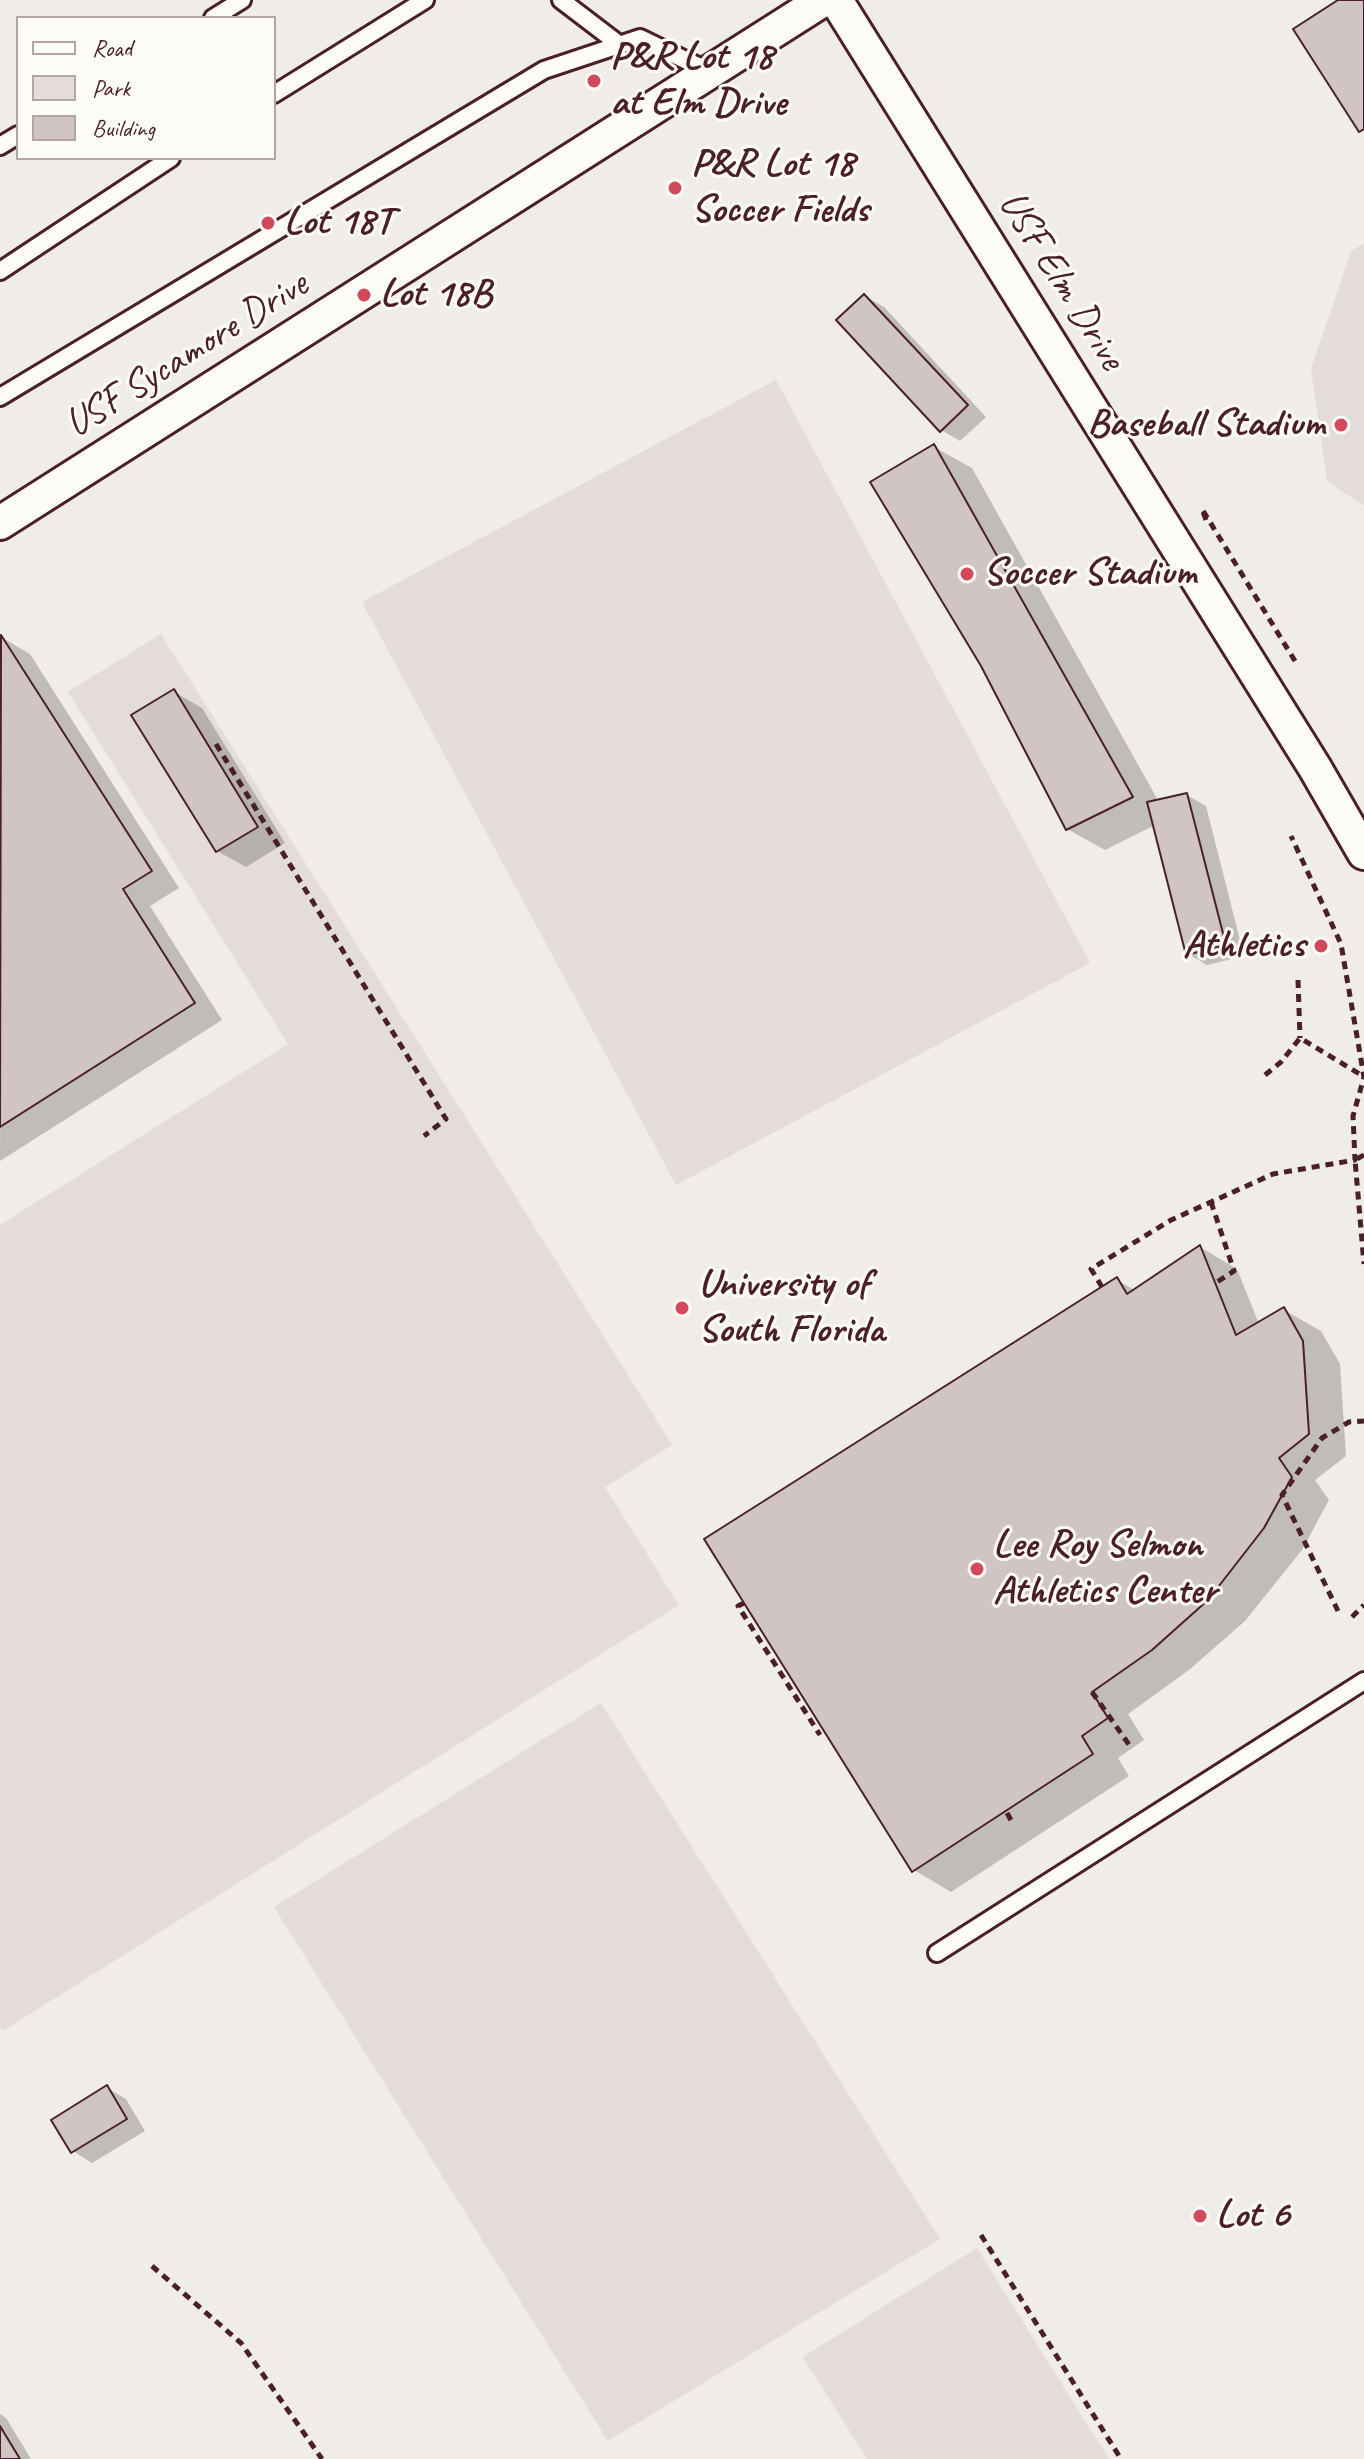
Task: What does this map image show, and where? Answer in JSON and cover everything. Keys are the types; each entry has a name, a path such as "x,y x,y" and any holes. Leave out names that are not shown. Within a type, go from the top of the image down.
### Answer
{"street":[{"name":"USF Sycamore Drive","path":"0,523 823,0"},
{"name":"USF Elm Drive","path":"836,0 1307,754 1364,853"}],"lane":[{"path":"216,16 242,0"},
{"path":"276,93 425,0"},
{"path":"561,0 620,45"},
{"path":"0,397 544,70 640,38 712,73"},
{"path":"0,271 168,160"},
{"path":"937,1953 1364,1681"}],"path":[{"path":"1208,529 1202,509 1298,666"},
{"path":"216,744 446,1119 424,1136"},
{"path":"1291,836 1341,944 1364,1077 1353,1116 1364,1264"},
{"path":"1265,1075 1281,1062 1300,1038 1298,980"},
{"path":"1300,1038 1364,1077"},
{"path":"1102,1287 1091,1269 1171,1220 1273,1174 1355,1160 1364,1155"},
{"path":"1211,1202 1234,1271 1214,1284"},
{"path":"1338,1611 1282,1495 1322,1438 1349,1422 1364,1421"},
{"path":"744,1603 738,1606 820,1735"},
{"path":"1352,1617 1364,1605"},
{"path":"1092,1692 1130,1746"},
{"path":"1007,1813 1012,1822"},
{"path":"981,2235 1121,2459"},
{"path":"152,2266 241,2343 322,2459"}],"shaded area":[{"name":"University of South Florida","path":"0,0 1364,0 1364,2459 0,2459"}],"green space":[{"name":"Baseball Stadium","path":"1364,243 1364,506 1327,481 1311,369 1351,251"},
{"path":"776,380 1090,963 676,1185 362,602"},
{"path":"161,634 672,1445 605,1487 679,1605 3,2031 0,2027 0,1225 288,1044 68,692"},
{"path":"601,1703 940,2239 608,2441 274,1907"},
{"path":"977,2248 1109,2459 867,2459 803,2357"}],"building":[{"path":"1338,0 1364,0 1364,129 1359,132 1293,29"},
{"path":"864,294 968,405 940,432 836,320"},
{"name":"Soccer Stadium","path":"934,444 1133,797 1066,830 981,666 870,482"},
{"path":"1,635 152,871 123,889 195,1003 0,1127"},
{"path":"174,689 258,827 216,852 131,715"},
{"path":"1187,793 1226,945 1186,955 1147,802"},
{"name":"Lee Roy Selmon Athletics Center","path":"1200,1245 1236,1335 1284,1307 1303,1341 1309,1434 1279,1458 1292,1477 1264,1528 1208,1600 1152,1650 1092,1692 1108,1718 1082,1736 1093,1754 912,1872 704,1539 1117,1277 1127,1294"},
{"path":"107,2085 127,2119 71,2153 51,2120"},
{"path":"0,2426 20,2459 0,2459"}],"place":[{"name":"P&R Lot 18 at Elm Drive","path":"594,81"},
{"name":"P&R Lot 18 Soccer Fields","path":"675,188"},
{"name":"Lot 18T","path":"268,223"},
{"name":"Lot 18B","path":"364,295"},
{"name":"Baseball Stadium","path":"1341,425"},
{"name":"Soccer Stadium","path":"967,574"},
{"name":"Athletics","path":"1321,946"},
{"name":"University of South Florida","path":"682,1308"},
{"name":"Lee Roy Selmon Athletics Center","path":"977,1569"},
{"name":"Lot 6","path":"1200,2216"}]}
